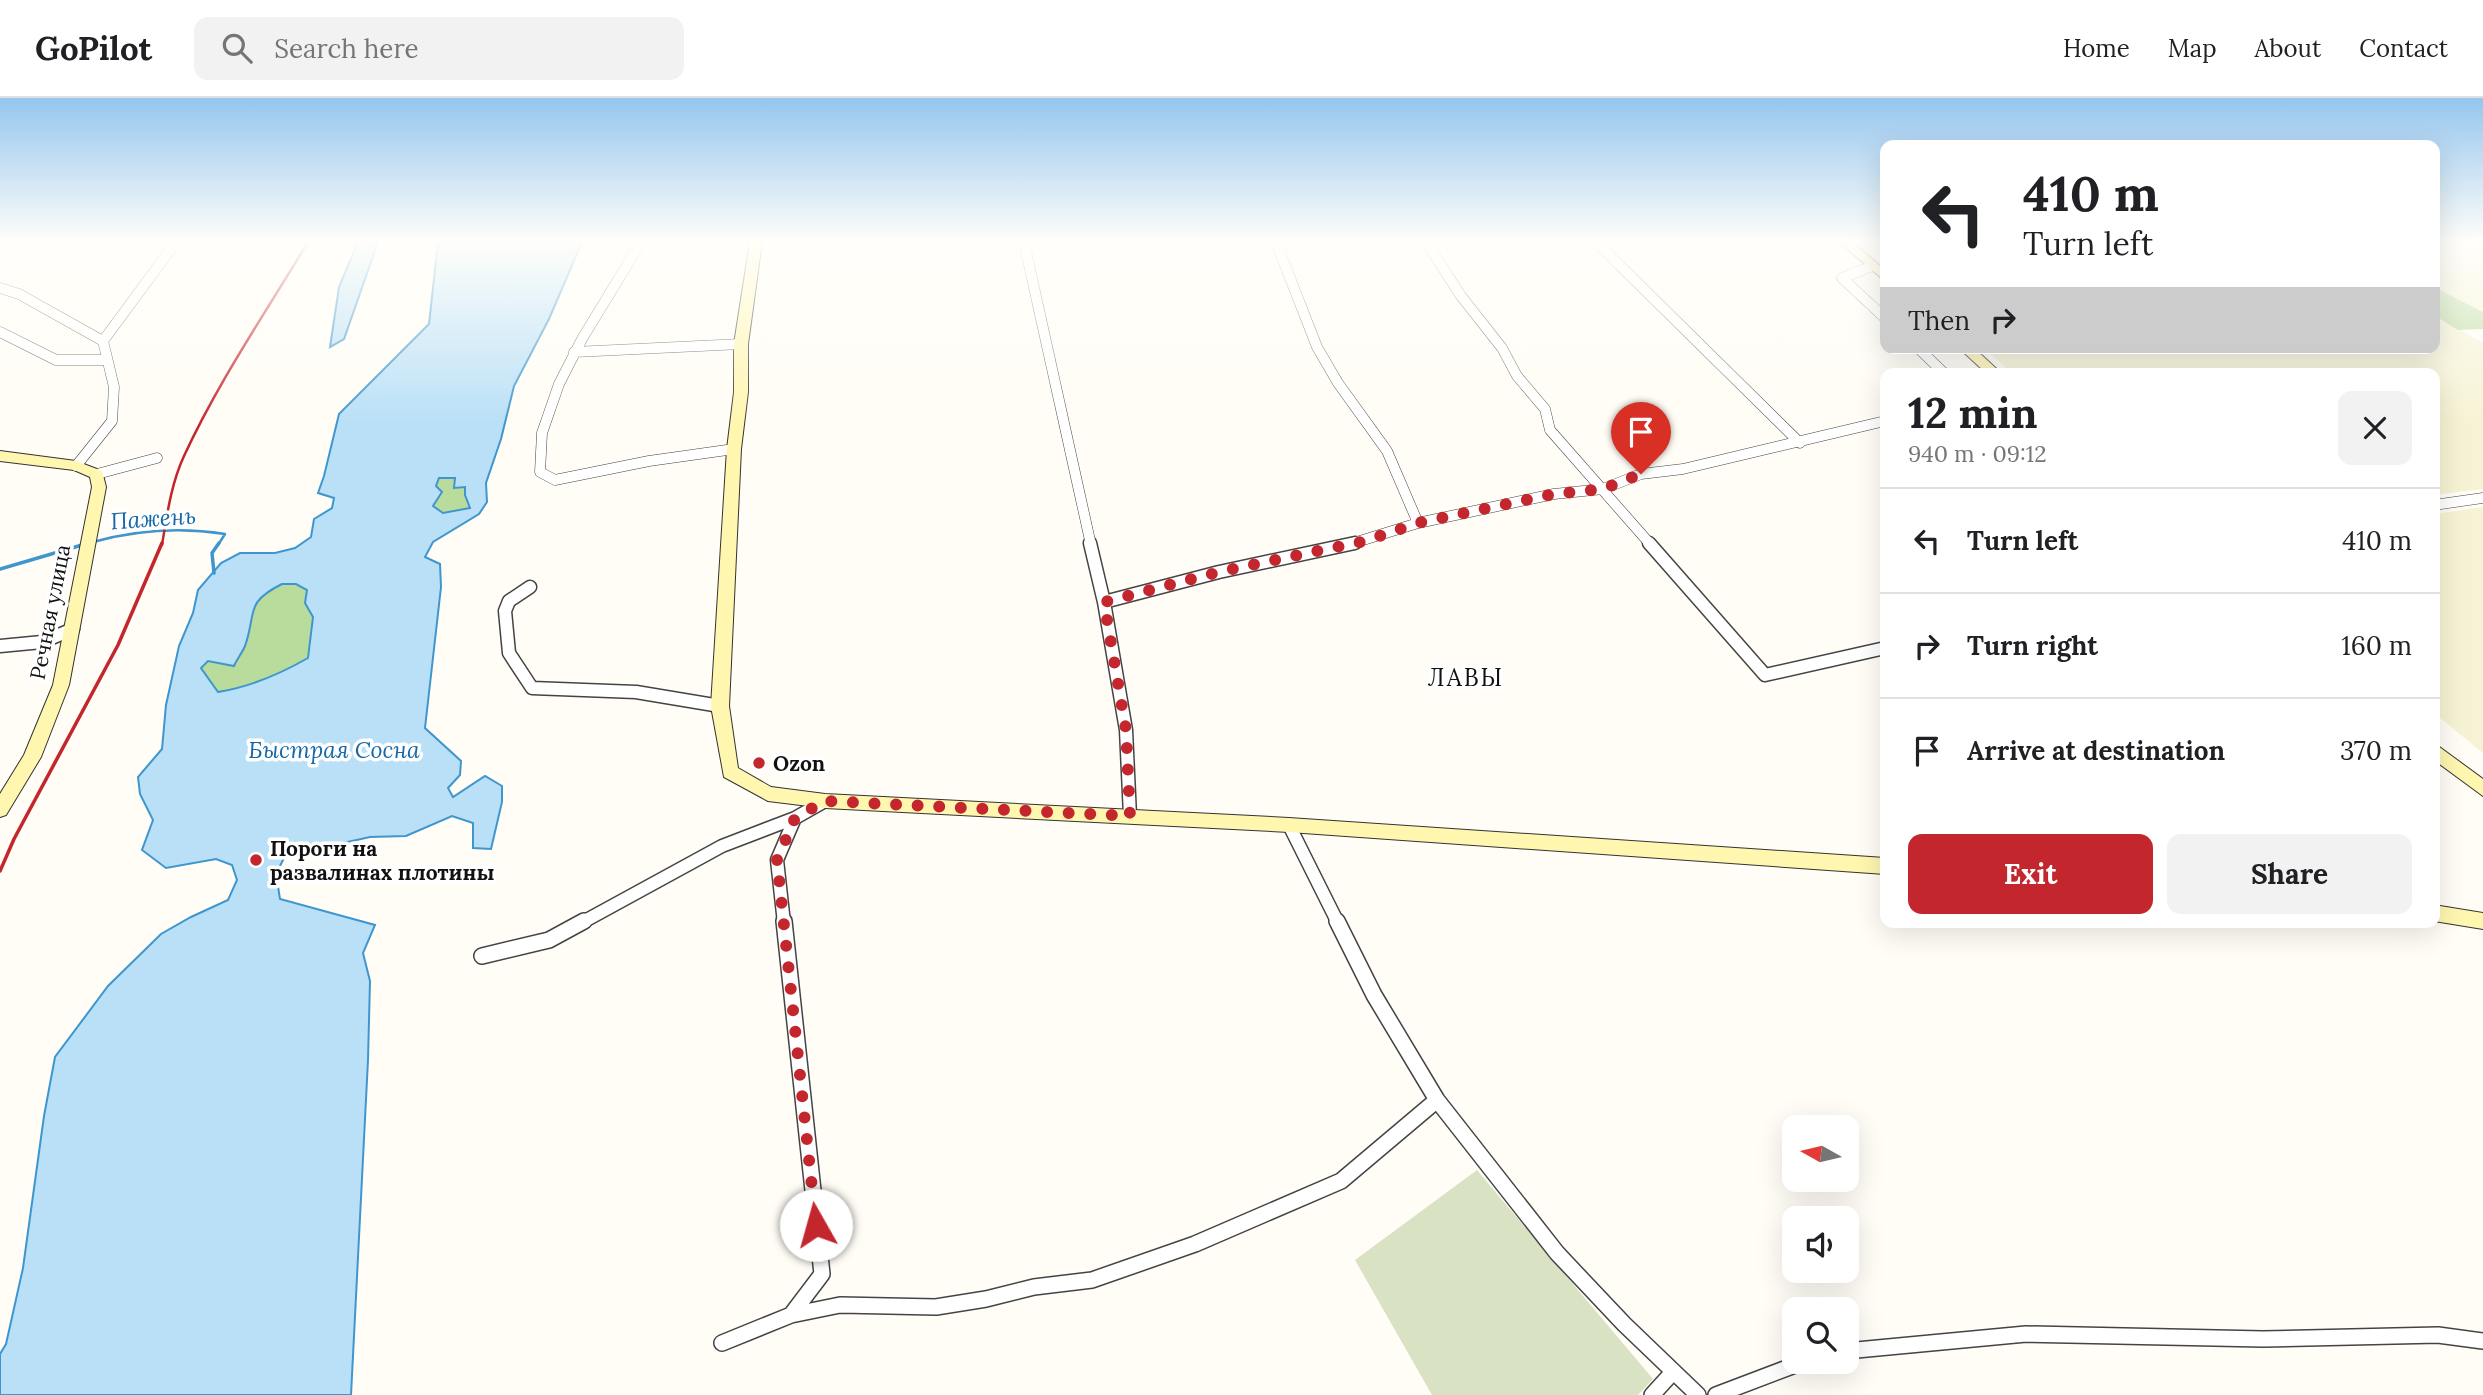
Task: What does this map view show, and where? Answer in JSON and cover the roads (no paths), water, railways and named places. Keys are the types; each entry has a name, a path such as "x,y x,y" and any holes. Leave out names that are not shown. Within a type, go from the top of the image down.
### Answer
{"street":[{"path":"34,303 103,341"},
{"path":"76,466 112,421 114,387 103,341 131,303"},
{"path":"605,303 574,352 541,436 540,471 555,480 649,461 734,449"},
{"path":"748,303 741,344 741,392 734,449 720,706 730,772 768,794 825,801 1289,825 1880,866"},
{"path":"1037,303 1104,602 1126,730 1130,816"},
{"path":"1300,303 1317,347 1338,383 1387,451 1418,523"},
{"path":"1466,303 1502,348 1517,376 1545,409 1550,430 1765,676 1880,649"},
{"path":"1657,303 1800,443"},
{"path":"0,332 56,360 106,360"},
{"path":"574,352 741,344"},
{"path":"1924,354 1939,368"},
{"path":"1973,354 1988,368"},
{"path":"1104,602 1219,572 1365,541 1418,523 1554,494 1603,489 1641,474 1683,469 1880,422"},
{"path":"0,456 76,466 97,474 157,458"},
{"name":"Речная улица","path":"0,810 32,757 61,685 99,487 97,474"},
{"path":"2440,504 2483,498"},
{"path":"530,587 509,601 505,611 509,653 532,688 636,692 720,706"},
{"path":"0,646 42,642 73,629"},
{"path":"2440,755 2483,789"},
{"path":"482,956 549,940 722,846 795,818 825,801"},
{"path":"791,1315 822,1274 777,860 795,818"},
{"path":"1289,825 1374,995 1437,1100 1557,1253 1698,1395"},
{"path":"2440,914 2483,921"},
{"path":"722,1343 791,1315 840,1306 936,1307 986,1299 1034,1287 1092,1280 1195,1244 1341,1181 1437,1100"},
{"path":"1859,1350 2026,1334 2263,1339 2438,1335 2483,1341"},
{"path":"1716,1395 1782,1370"},
{"path":"1652,1395 1673,1372"}],"water":[{"path":"337,303 357,303 344,339 330,347"},
{"name":"Быстрая Сосна","path":"431,303 556,303 514,386 501,439 486,483 487,502 479,514 433,542 425,557 440,564 441,587 425,728 461,761 460,775 448,788 453,797 485,776 502,786 502,802 491,849 473,848 473,823 452,816 406,836 370,837 334,845 311,844 285,856 276,874 280,899 375,925 363,953 370,981 368,1060 351,1395 0,1395 0,1354 6,1344 23,1268 55,1057 108,986 161,934 228,900 237,880 232,865 216,859 166,868 142,850 153,820 140,794 138,777 162,749 166,705 179,646 193,613 198,590 221,563 240,553 275,553 295,548 311,537 314,519 332,508 334,498 318,493 339,414 429,324","holes":["439,478 455,478 454,488 465,487 470,508 443,513 433,506 442,492 436,486","282,584 296,584 307,590 305,603 313,617 308,658 264,679 218,692 201,668 208,661 234,666 245,646 257,603"]}],"waterway":[{"name":"Пажень","path":"93,542 142,532 175,530 225,534 218,545"},
{"name":"Пажень","path":"214,573 212,553 219,543"},
{"name":"Пажень","path":"0,569 82,545"}],"railway":[{"path":"162,545 173,489 184,456 227,374 271,303"},
{"path":"0,871 14,839 118,645 162,543"}],"place":[{"name":"Ozon","path":"759,763"},
{"name":"Пороги на развалинах плотины","path":"256,860"}],"district":[{"name":"ЛАВЫ","path":"1466,677"}]}
